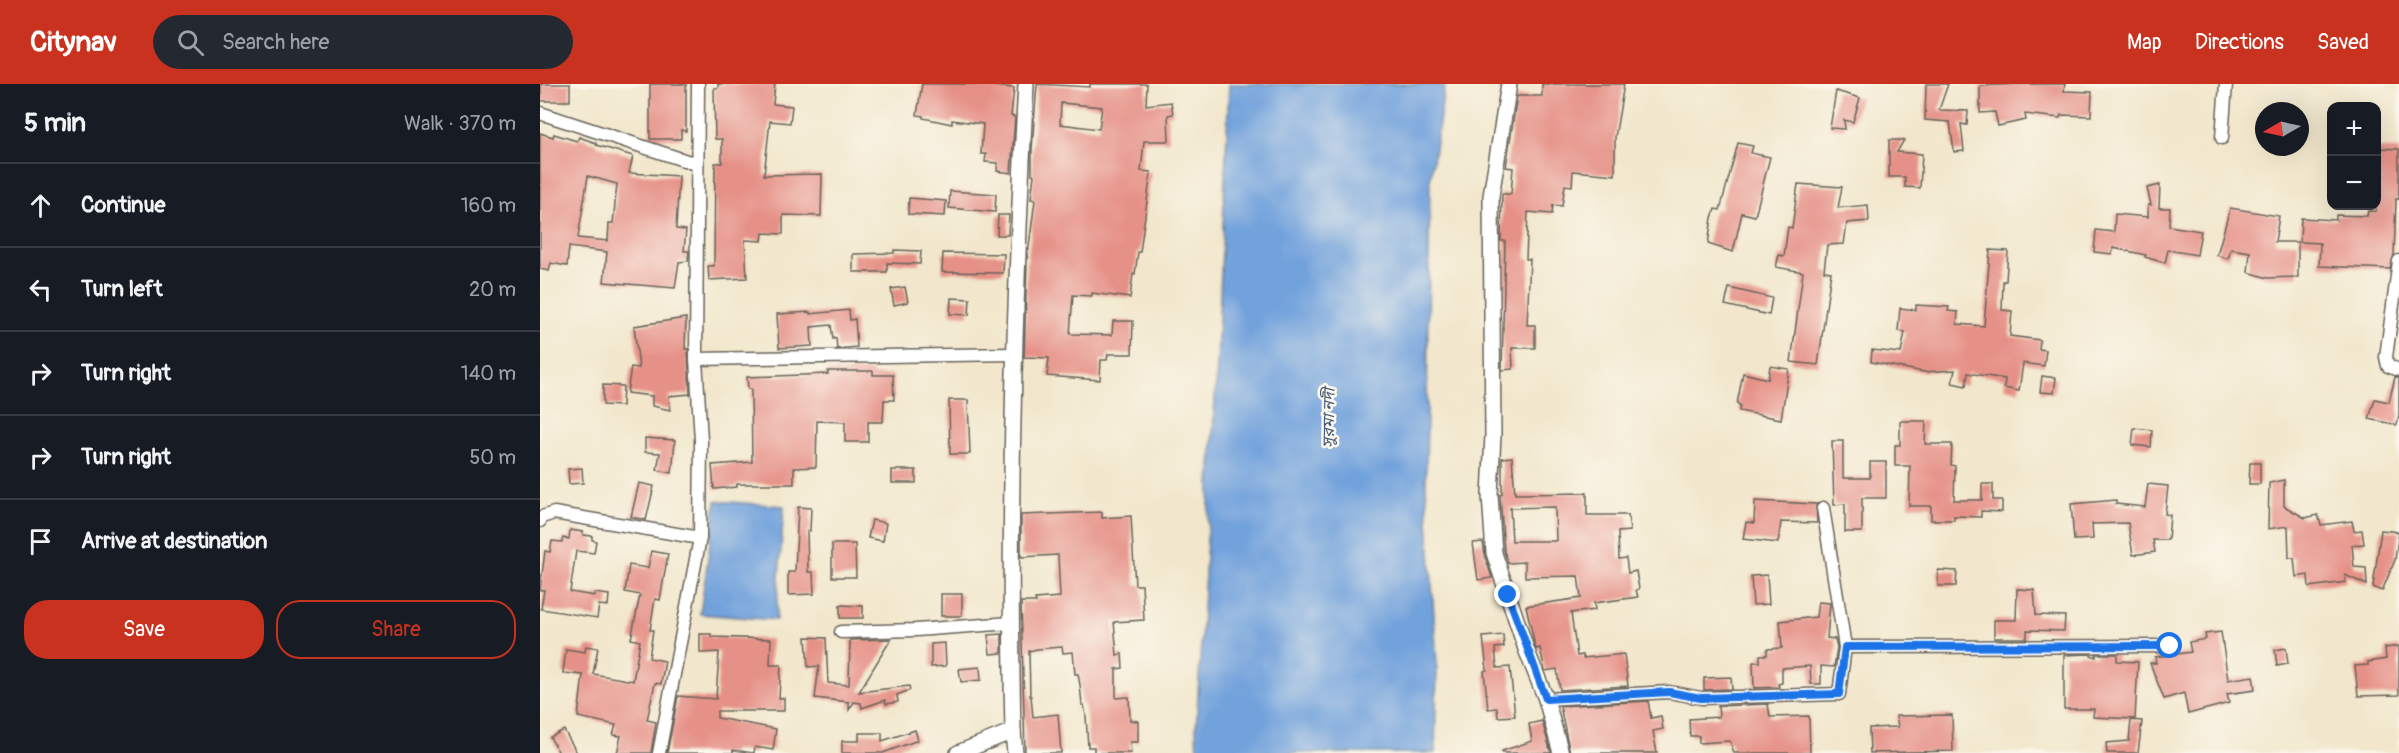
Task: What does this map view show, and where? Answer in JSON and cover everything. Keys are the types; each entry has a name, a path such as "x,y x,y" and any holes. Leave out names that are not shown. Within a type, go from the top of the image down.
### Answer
{"street":[{"path":"659,753 700,538 701,440 696,360 698,84"},
{"path":"1015,753 1011,623 1015,354 1026,84"},
{"path":"1509,84 1491,196 1493,435 1490,495 1492,530 1494,553 1526,649 1546,699 1561,753"},
{"path":"2222,138 2226,84"},
{"path":"540,113 696,164"},
{"path":"2399,261 2386,357 2388,366 2399,370"},
{"path":"696,360 1015,354"},
{"path":"1546,699 1669,692 1701,698 1839,694 1845,647 1823,508"},
{"path":"540,521 542,517 554,513 700,538"},
{"path":"841,632 916,630 1011,623"},
{"path":"1845,647 2170,646"},
{"path":"958,753 1013,731"}],"water":[{"name":"সুরমা নদী","path":"1229,84 1445,84 1430,181 1426,485 1437,665 1435,753 1197,753 1196,729 1217,364"},
{"path":"716,501 784,506 776,620 700,614"}],"building":[{"path":"541,84 570,84 570,101 541,101"},
{"path":"650,84 686,84 686,131 681,130 681,139 650,139"},
{"path":"718,84 775,84 773,104 792,106 790,123 770,121 764,175 822,174 821,216 783,215 783,234 763,233 762,241 745,240 747,278 709,280 708,266 714,266 715,163 722,163 722,139 715,139 714,88 718,88"},
{"path":"922,84 995,84 994,86 1014,88 1011,116 1015,117 1011,173 997,171 998,163 985,162 986,154 981,154 983,124 952,120 952,124 917,115"},
{"path":"1037,84 1090,87 1090,84 1147,84 1146,105 1171,102 1173,114 1168,115 1169,141 1144,141 1141,171 1151,172 1140,252 1138,252 1135,274 1133,274 1130,298 1092,293 1092,296 1073,295 1070,334 1112,335 1113,321 1133,321 1132,354 1108,354 1107,360 1101,360 1100,380 1047,376 1049,358 1024,357 1027,262 1035,200 1031,199 1034,175 1032,174","holes":["1061,103 1102,107 1099,129 1060,124"]},
{"path":"1542,84 1624,84 1615,138 1615,175 1573,171 1572,186 1565,185 1562,206 1553,205 1552,214 1528,212 1526,259 1530,259 1527,325 1535,325 1535,348 1512,348 1513,369 1502,370 1505,241 1501,241 1502,194 1511,194 1513,168 1506,167 1517,96 1542,96"},
{"path":"1926,84 1948,84 1939,110 1968,111 1967,125 1961,124 1964,151 1954,152 1950,122 1925,120"},
{"path":"2065,84 2064,91 2092,92 2091,116 2061,115 2060,118 2025,114 2026,120 1998,126 1995,112 1980,113 1980,86"},
{"path":"1836,91 1860,98 1853,122 1844,120 1845,129 1830,128"},
{"path":"540,133 553,137 554,134 577,141 579,137 596,143 596,145 633,156 629,173 679,176 676,229 686,230 684,251 689,251 688,261 679,262 675,288 604,282 607,252 569,247 567,266 551,263 549,271 540,269","holes":["588,176 617,184 613,223 609,223 608,241 578,238"]},
{"path":"1889,140 1904,140 1897,152 1922,154 1920,188 1905,187 1905,177 1889,177"},
{"path":"1738,143 1753,146 1751,153 1770,157 1755,216 1742,213 1733,252 1708,244 1712,218 1715,209 1720,210"},
{"path":"2381,148 2399,149 2399,199 2396,199 2394,255 2390,269 2319,266 2320,243 2300,242 2301,218 2336,220 2336,215 2367,216 2368,211 2381,210"},
{"path":"1798,184 1842,187 1838,208 1868,205 1869,221 1847,223 1844,244 1827,245 1824,271 1831,272 1818,365 1791,362 1803,272 1776,267 1779,255 1784,256 1788,227 1792,228"},
{"path":"2160,185 2159,208 2170,208 2169,226 2201,231 2197,255 2168,250 2165,263 2145,257 2146,255 2113,248 2112,254 2094,252 2096,230 2114,232 2115,214 2148,217 2148,205 2151,205 2147,188"},
{"path":"950,191 996,194 995,212 949,208"},
{"path":"909,198 946,201 945,216 908,214"},
{"path":"2230,208 2279,216 2275,242 2298,242 2298,277 2268,278 2248,272 2250,252 2231,249 2228,259 2217,255"},
{"path":"998,215 1009,215 1008,235 997,235"},
{"path":"894,250 921,251 920,264 887,263 887,272 853,272 853,254 894,253"},
{"path":"1990,250 2008,251 2006,281 2003,281 2002,310 2012,311 2010,336 2040,340 2039,349 2046,350 2044,366 2023,363 2019,391 2004,388 2005,379 1968,373 1966,386 1952,383 1955,370 1924,372 1871,362 1872,350 1901,353 1905,332 1898,331 1900,308 1916,310 1916,305 1949,307 1948,311 1958,312 1957,324 1984,326"},
{"path":"943,253 1004,254 1003,273 942,272"},
{"path":"905,287 908,302 894,305 891,289"},
{"path":"1729,288 1772,298 1769,315 1725,305"},
{"path":"951,298 970,299 969,315 950,314"},
{"path":"849,310 850,320 855,319 857,347 837,349 831,325 811,327 812,346 779,348 777,314 810,312 810,314"},
{"path":"686,318 685,349 688,349 690,394 669,396 670,410 652,406 652,396 627,393 631,367 639,368 634,326"},
{"path":"1770,366 1789,369 1781,419 1739,411 1740,405 1737,404 1743,373 1768,379"},
{"path":"828,371 873,371 873,375 893,375 894,400 884,400 883,422 868,422 868,442 845,442 845,422 817,421 816,467 794,468 794,484 737,484 737,487 714,489 712,465 752,462 751,389 748,389 747,377 828,374"},
{"path":"2042,376 2056,378 2054,393 2040,392"},
{"path":"2395,377 2399,378 2397,425 2369,419 2375,399 2389,402"},
{"path":"603,385 623,386 622,406 603,405"},
{"path":"949,400 968,400 970,454 950,454"},
{"path":"1900,421 1926,421 1925,444 1952,444 1951,465 1955,466 1954,500 1982,500 1982,484 1993,484 1993,500 2002,500 2002,512 1981,511 1981,517 1954,516 1954,520 1931,520 1931,506 1909,506 1910,466 1895,466 1895,445 1900,445"},
{"path":"2134,428 2152,430 2151,447 2132,445"},
{"path":"645,438 675,440 672,473 657,470 660,453 645,452"},
{"path":"1832,441 1843,441 1843,478 1870,478 1870,462 1886,462 1886,498 1862,498 1862,532 1845,532 1845,504 1834,505"},
{"path":"1512,457 1515,494 1587,493 1587,515 1628,515 1630,531 1618,532 1619,559 1626,558 1628,573 1636,571 1638,597 1594,603 1595,610 1571,613 1577,656 1583,655 1583,658 1624,654 1628,686 1560,690 1557,669 1545,671 1540,648 1536,649 1535,646 1526,606 1581,598 1578,576 1525,577 1525,562 1508,563 1504,551 1500,495 1502,494 1502,458","holes":["1555,507 1556,541 1512,541 1510,508"]},
{"path":"2250,463 2260,463 2260,484 2249,484"},
{"path":"582,468 583,483 569,484 568,469"},
{"path":"892,470 916,470 916,483 892,483"},
{"path":"2284,480 2284,506 2305,518 2318,515 2321,525 2352,521 2354,531 2362,530 2364,544 2352,545 2354,567 2366,568 2367,585 2345,575 2346,582 2309,587 2308,575 2296,577 2294,558 2289,558 2288,526 2268,529 2269,483"},
{"path":"639,483 654,486 646,520 631,517"},
{"path":"2148,484 2168,486 2165,514 2170,515 2168,540 2153,540 2155,552 2133,555 2128,523 2092,524 2093,539 2074,540 2071,504 2116,500 2116,504 2145,507"},
{"path":"1755,501 1816,504 1817,523 1781,522 1778,543 1743,539 1746,522 1754,523"},
{"path":"798,507 811,508 810,531 807,531 808,572 813,572 814,594 788,595 788,572 795,572"},
{"path":"1102,512 1102,518 1131,516 1135,585 1142,585 1144,620 1114,622 1117,655 1122,654 1123,668 1116,669 1116,698 1129,697 1130,720 1138,721 1138,742 1130,742 1131,753 1094,753 1094,747 1088,747 1086,716 1084,705 1082,705 1078,674 1075,674 1073,652 1063,653 1062,647 1037,649 1029,651 1033,717 1058,714 1061,753 1025,753 1021,602 1036,602 1035,599 1060,597 1058,555 1021,557 1021,515"},
{"path":"872,520 886,523 883,541 868,538"},
{"path":"570,530 583,532 583,535 592,536 592,540 596,541 594,553 576,551 570,592 595,596 595,593 609,595 608,606 599,605 597,618 541,609 544,590 540,590 545,551 550,552 552,541 562,542 563,538 569,539"},
{"path":"2381,530 2399,532 2395,560 2382,591 2373,587"},
{"path":"1483,542 1492,578 1478,580 1473,543"},
{"path":"832,544 855,544 856,577 832,577"},
{"path":"651,551 668,554 660,600 655,599 650,630 653,630 649,658 665,661 661,684 655,683 647,720 656,722 651,753 617,753 621,736 613,735 616,725 578,717 583,675 563,673 566,649 585,652 586,646 598,648 593,674 633,681 640,641 631,639 640,595 625,592 629,565 648,568"},
{"path":"1938,570 1957,571 1956,586 1938,586"},
{"path":"1767,575 1769,604 1753,605 1751,576"},
{"path":"2017,589 2034,590 2036,615 2065,616 2064,631 2027,630 2027,638 1994,638 1994,620 2016,620"},
{"path":"941,594 962,594 962,616 941,616"},
{"path":"1818,602 1830,603 1827,638 1835,639 1837,647 1834,667 1821,666 1821,684 1811,684 1810,666 1782,668 1782,683 1778,684 1779,687 1754,688 1753,662 1760,662 1760,655 1767,655 1767,649 1782,648 1780,621 1816,617"},
{"path":"840,605 863,606 863,618 840,618"},
{"path":"2221,632 2228,680 2253,676 2255,690 2227,694 2229,703 2188,714 2184,693 2164,699 2150,663 2156,663 2155,657 2191,652 2189,642 2206,639 2205,634"},
{"path":"700,634 711,634 711,637 771,639 770,665 781,665 779,698 784,698 784,711 717,711 717,718 776,729 773,750 755,747 754,753 733,750 733,753 667,753 678,696 716,699 719,652 700,653"},
{"path":"1002,634 1002,653 990,654 988,635"},
{"path":"1503,635 1504,647 1495,648 1497,668 1510,667 1515,716 1498,717 1497,708 1488,709 1483,637"},
{"path":"806,637 826,638 828,683 849,685 850,640 891,639 859,692 909,686 910,690 897,695 898,702 886,704 885,700 862,708 861,703 854,702 849,710 849,702 815,698 819,666 808,667"},
{"path":"945,643 946,666 931,667 931,644"},
{"path":"2399,646 2399,695 2358,696 2355,666 2368,665 2368,662 2386,659 2385,648"},
{"path":"2286,648 2288,664 2277,666 2275,650"},
{"path":"2089,654 2096,657 2096,654 2117,654 2117,661 2138,662 2135,719 2093,717 2094,709 2064,709 2064,655"},
{"path":"980,667 981,680 961,682 959,669"},
{"path":"1731,677 1732,689 1704,690 1704,678"},
{"path":"1648,701 1651,718 1661,716 1663,729 1653,731 1657,753 1570,753 1560,706"},
{"path":"1768,704 1770,717 1809,716 1810,753 1734,753 1730,741 1699,743 1699,736 1690,736 1689,719 1719,717 1718,706"},
{"path":"1952,715 1953,751 1870,753 1869,728 1898,727 1896,716"},
{"path":"2131,720 2142,721 2138,753 2107,753 2106,743 2129,741"},
{"path":"1542,721 1551,753 1502,753 1502,751 1532,741 1529,724"},
{"path":"564,730 577,753 559,753 550,737"},
{"path":"915,730 918,740 883,753 842,753 842,741 859,741 859,733 882,733 882,741"}],"route":[{"path":"1508,595 1546,699 1669,692 1701,698 1839,694 1845,647 2170,646"}]}
